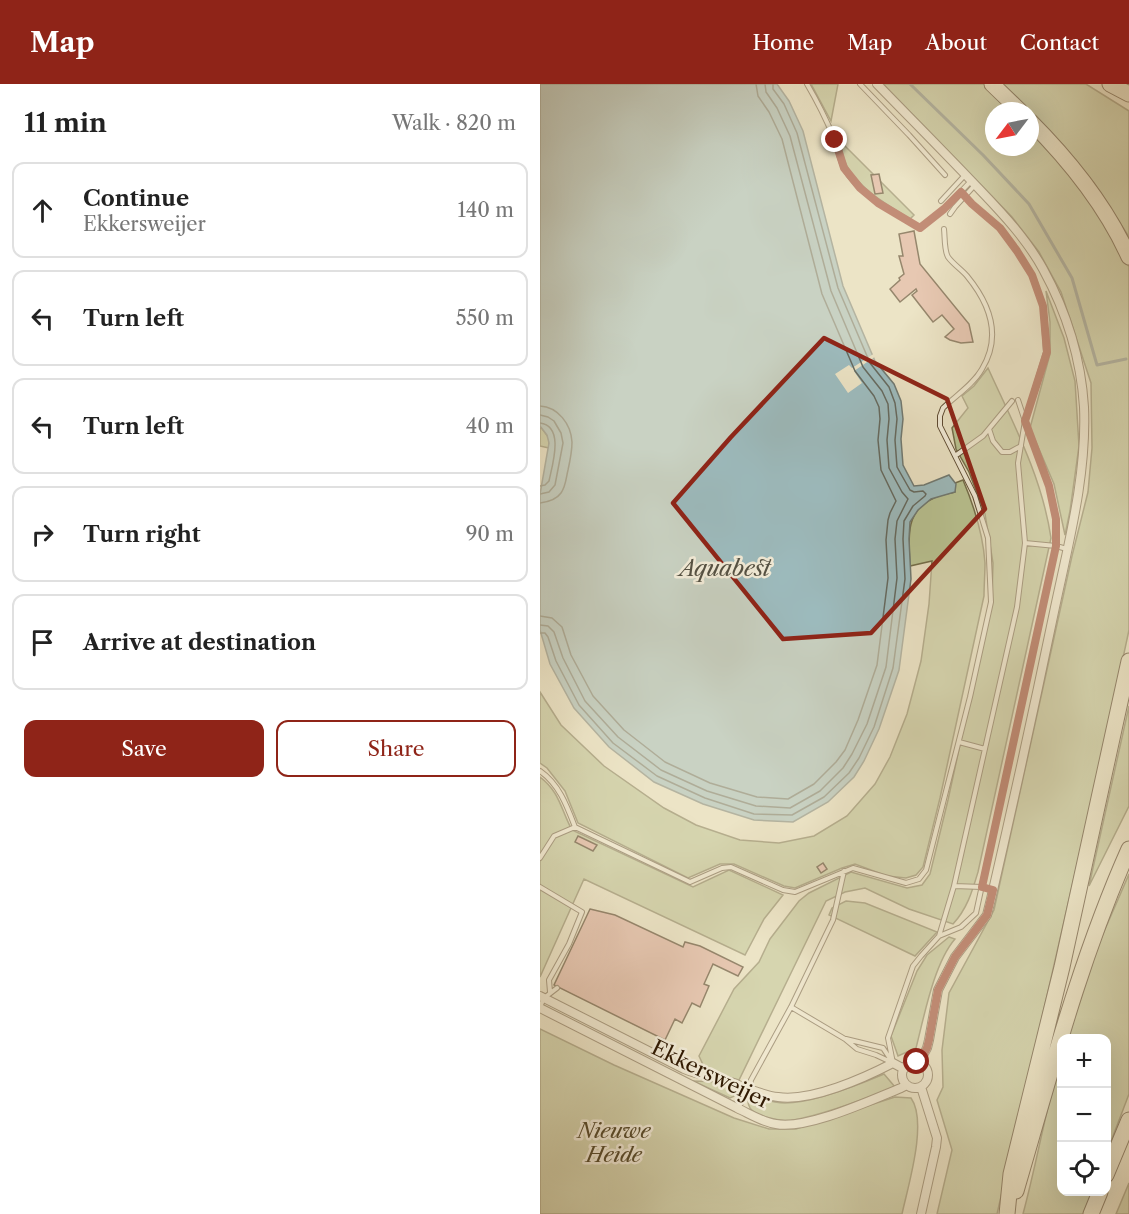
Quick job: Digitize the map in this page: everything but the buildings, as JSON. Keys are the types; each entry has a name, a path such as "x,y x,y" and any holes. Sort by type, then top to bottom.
{"highway":[{"path":"992,84 1011,102"},
{"path":"1110,84 1129,94"},
{"path":"1039,131 1067,161 1093,195 1129,257"},
{"path":"1008,1214 1011,1174 1062,967 1129,661"},
{"path":"1008,1214 1081,971 1110,892 1129,849"},
{"path":"1111,1165 1129,1120"},
{"path":"1091,1214 1098,1196"}],"street":[{"path":"877,84 1020,234 1042,267 1059,303 1073,344 1079,367 1083,407 1083,465 1036,700 987,915 955,957 938,990 927,1048 919,1063"},
{"name":"Ekkersweijer","path":"544,995 695,1074 720,1078 776,1097 803,1097 857,1081 893,1063"},
{"name":"Ekkersweijer","path":"540,1008 737,1108 778,1125 804,1123 828,1116 907,1085"},
{"path":"893,1063 904,1069"},
{"path":"909,1063 919,1063 926,1068 928,1074 926,1082 921,1087 915,1088 907,1085 903,1078 904,1069 909,1063"},
{"path":"921,1087 937,1138 921,1214"}],"lane":[{"path":"807,84 822,110 844,168 860,188 878,203 920,228 944,209 971,180"},
{"path":"860,84 945,175"},
{"path":"950,214 965,196 971,180"},
{"path":"941,201 971,180"},
{"path":"893,1063 888,1038 913,966 939,936 954,886 1017,608 1025,543 1018,463 1025,421 1047,352 1043,306 1032,275 1000,228 961,192"},
{"path":"540,771 546,774 562,795 575,826 690,882 722,868 731,867 783,890 795,892 853,868 906,883 919,879 926,870 992,602 988,538 975,496 940,426 940,416 943,408 981,370 988,356 993,335 984,300 967,276 947,255 944,230"},
{"path":"939,936 961,927 976,913 1056,546 1056,519 1049,486 1018,400"},
{"path":"955,456 983,436 1012,401"},
{"path":"989,429 993,441 1002,452 1010,452 1021,446"},
{"path":"1025,543 1067,549"},
{"path":"958,742 985,749"},
{"path":"540,858 554,837 575,826"},
{"path":"737,1108 750,1088 751,1080 833,920 844,871"},
{"path":"954,886 982,887 993,890"},
{"path":"540,887 582,912 569,944 549,980 540,1008"},
{"path":"544,995 557,988"},
{"path":"790,1007 845,1039 857,1049 893,1063"},
{"path":"845,1039 883,1048 893,1063"}],"highlighted area":[{"path":"824,338 947,399 985,509 871,633 783,639 673,503"}],"green space":[{"path":"811,84 838,84 831,121"},
{"path":"883,84 988,84 1005,102 985,102 985,156 1039,156 1039,137 1065,164 1117,240 1129,267 1129,630 997,1214 937,1214 952,1150 937,1100 943,1087 942,1050 949,993 994,910 1088,492 1092,448 1091,383 1061,292 1039,252 1012,217"},
{"path":"1002,84 1086,84 1129,111 1129,237 1094,183 1062,144 1039,121 1039,102 1020,102"},
{"path":"840,141 914,215 910,219 860,184 845,162"},
{"path":"1046,291 1064,338 1075,381 1079,446 1065,535 1054,484 1030,428 1050,354 1050,322"},
{"path":"988,368 1034,472 1047,515 1051,538 978,872 971,893 953,924 909,909 865,888 845,892 826,901 739,1080 706,1071 699,1056 734,989 759,962 770,939 799,901 809,893 851,872 907,888 922,885 930,874 992,597 993,563 985,514 969,472 956,449 952,428 968,408 962,396 974,386"},
{"path":"540,426 549,438 549,448 540,446"},
{"path":"963,480 982,541 985,563 984,596 940,798 923,867 916,875 906,878 887,876 855,864 795,888 784,886 734,864 720,864 688,878 578,823 565,791 547,768 540,763 540,692 561,725 604,766 664,808 696,825 740,840 779,843 814,836 847,816 875,784 890,757 907,714 921,661 932,561 910,566 909,537 912,519 923,505 932,499 955,492 955,483"},
{"path":"1129,706 1129,806 1089,886"},
{"path":"540,777 556,795 572,830 693,887 729,870 783,895 764,919 745,955 584,879 540,977"},
{"path":"1129,874 1129,1094 1111,1141 1111,1034 1068,1034 1086,973"},
{"path":"846,901 865,903 937,932 915,956 829,915 832,908"},
{"path":"949,937 955,939 941,962 926,1006 916,1048 898,1056 891,1036 917,971 927,955"},
{"name":"Nieuwe Heide","path":"540,1029 614,1065 734,1118 769,1129 796,1129 895,1097 911,1098 918,1122 917,1138 902,1214 540,1214"},
{"path":"1057,1072 1057,1196 1091,1196 1084,1214 1023,1214"},
{"path":"884,1074 895,1087 805,1118 778,1120 766,1117 753,1111 748,1103 748,1094 780,1103 809,1100"},
{"path":"693,1081 718,1082 740,1091 730,1098"},
{"path":"1129,1183 1129,1214 1116,1214"}],"water":[{"name":"Aquabest","path":"540,84 777,84 789,101 803,131 843,286 875,361 894,384 901,401 903,465 914,486 924,485 949,475 956,484 955,492 931,499 918,510 910,522 911,579 899,670 879,729 864,761 854,777 828,802 793,822 754,820 703,804 654,782 609,747 574,708 550,664 540,630 540,494 549,443 547,435 540,426"}],"pier":[{"path":"875,353 876,356 854,371 862,383 848,393 835,374 849,365 852,368"}],"waterway":[{"path":"910,84 983,155 1029,204 1072,278 1097,365 1126,359"}],"route":[{"path":"835,140 844,168 860,188 878,203 920,228 961,192 1000,228 1017,251 1032,275 1043,306 1047,352 1025,421 1049,486 1056,519 1056,546 982,887 993,890 987,915 955,957 938,990 927,1048 919,1063 917,1062"}]}
